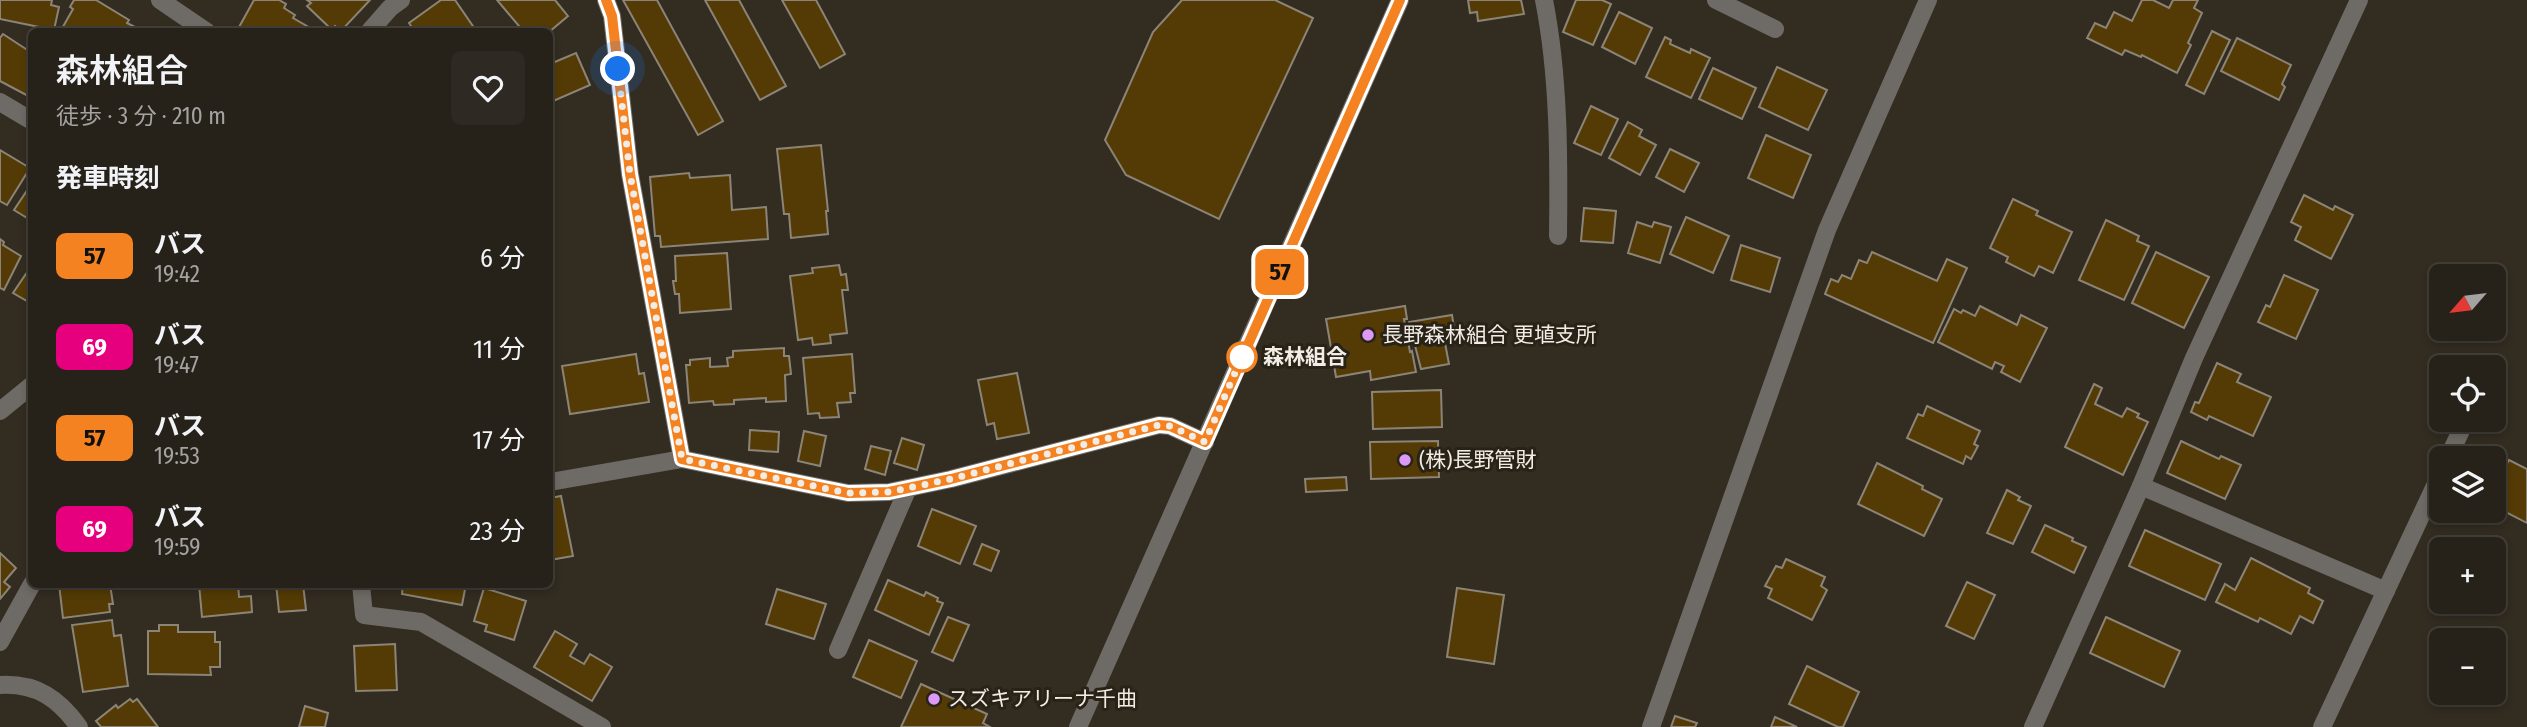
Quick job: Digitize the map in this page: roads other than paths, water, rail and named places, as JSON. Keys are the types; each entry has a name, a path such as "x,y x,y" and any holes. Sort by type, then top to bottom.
{"street":[{"path":"160,0 201,28"},
{"path":"372,28 401,0"},
{"path":"606,0 612,16 630,174 682,459"},
{"path":"1078,727 1400,0"},
{"path":"1544,0 1550,32 1557,142 1558,236"},
{"path":"1716,0 1775,29"},
{"path":"1651,727 1827,230 1928,0"},
{"path":"2033,727 2141,486 2194,358 2359,0"},
{"path":"0,102 28,119"},
{"path":"0,411 28,388"},
{"path":"553,481 682,459 848,493 889,492 1159,425 1170,426 1205,442"},
{"path":"2141,486 2386,591"},
{"path":"838,650 908,488"},
{"path":"2322,727 2429,499"},
{"path":"0,642 30,588"},
{"path":"361,588 364,615 421,622 602,727"},
{"path":"0,685 42,691 65,706 79,727"}],"place":[{"name":"長野森林組合 更埴支所","path":"1368,335"},
{"name":"森林組合","path":"1242,357"},
{"name":"(株)長野管財","path":"1405,460"},
{"name":"スズキアリーナ千曲","path":"934,699"}]}
